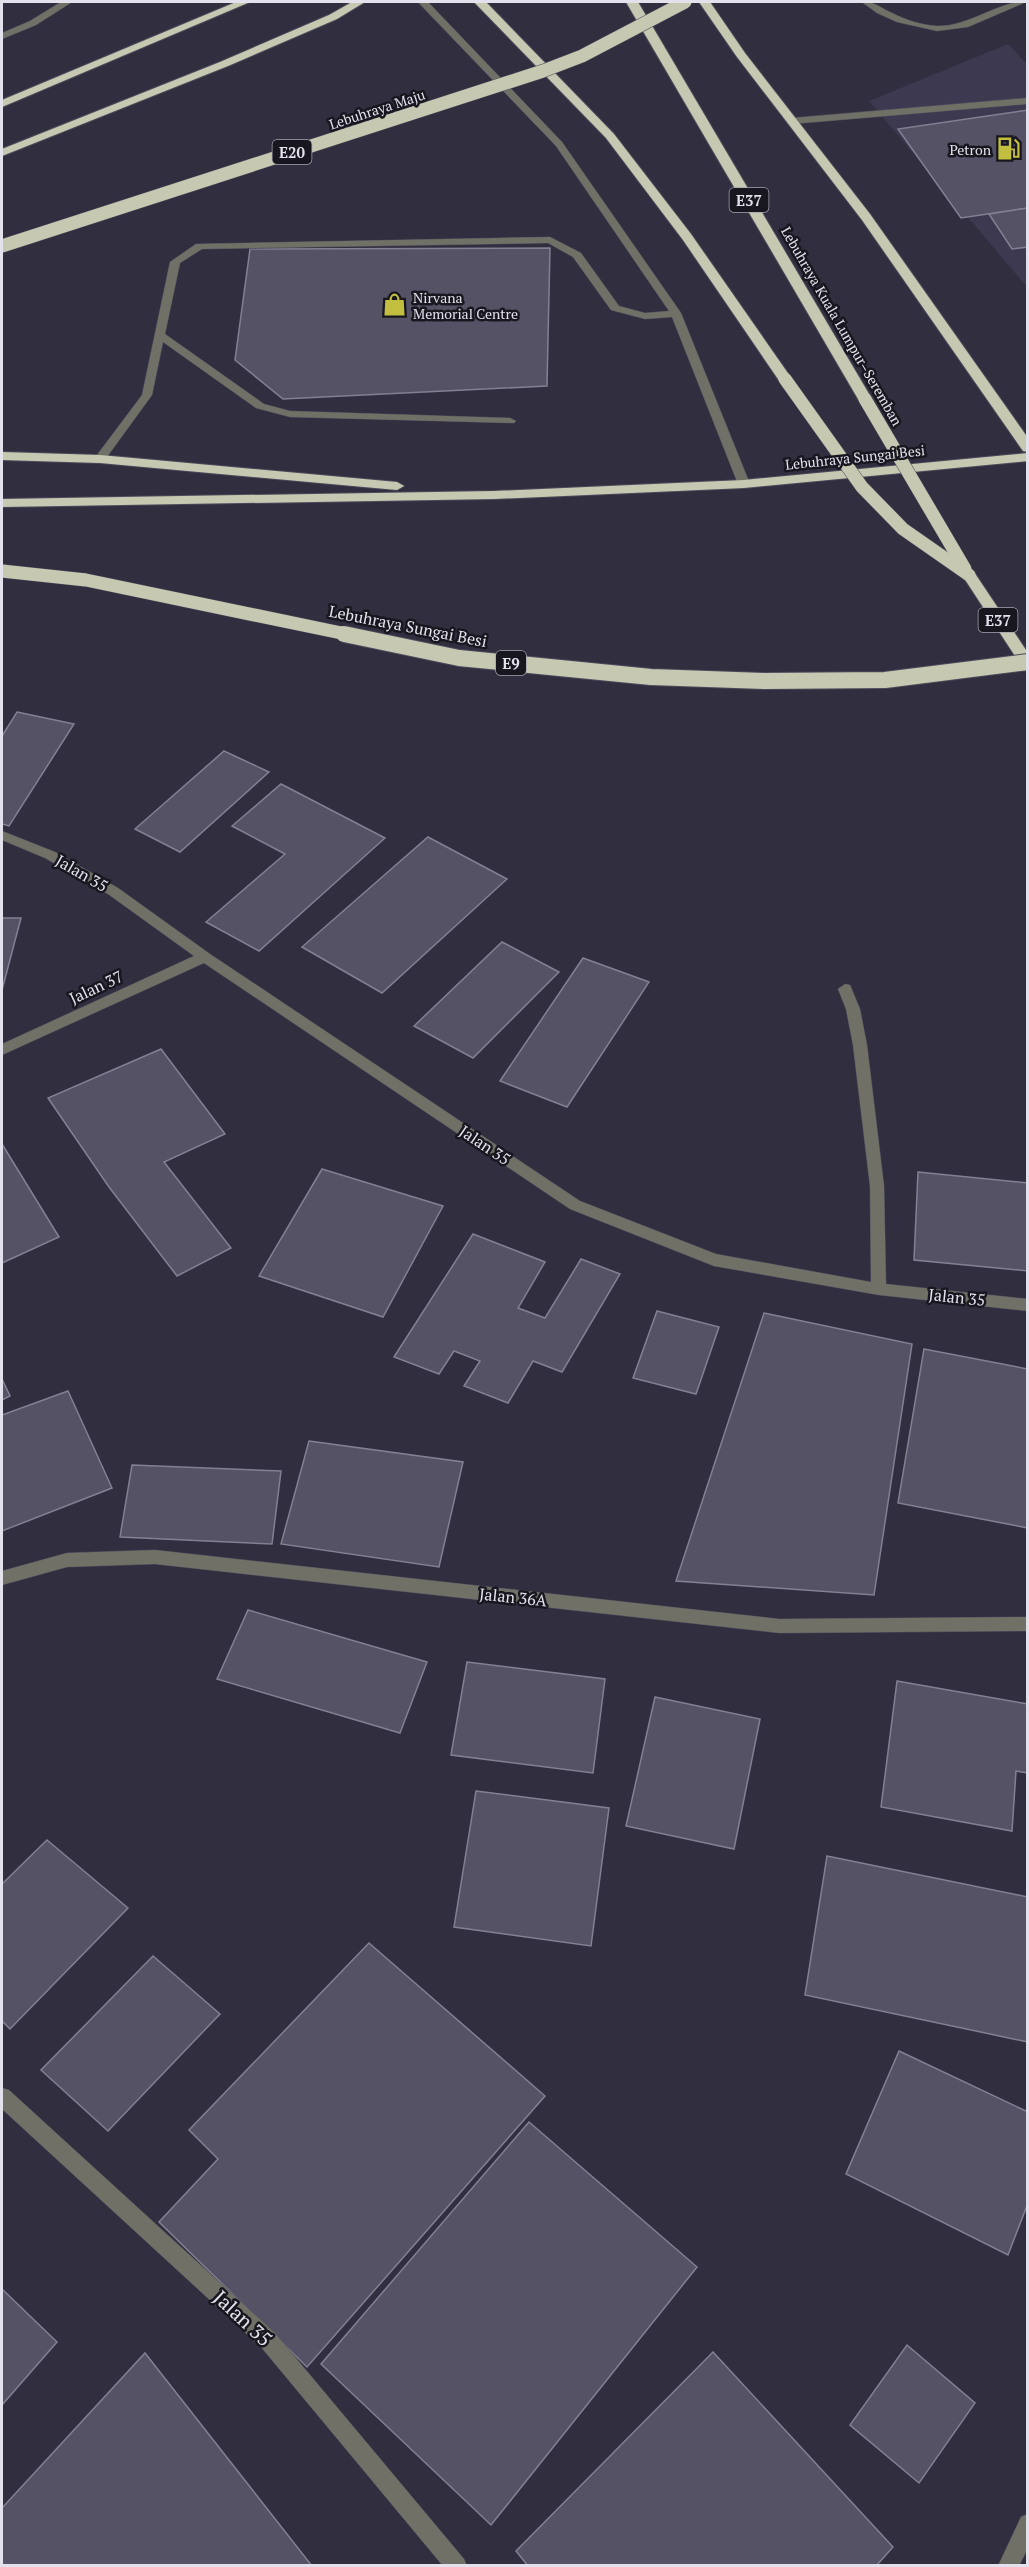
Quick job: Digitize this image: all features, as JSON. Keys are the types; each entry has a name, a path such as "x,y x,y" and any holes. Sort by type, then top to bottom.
{"highway":[{"path":"2,104 244,2"},
{"path":"2,153 224,64 333,17 359,2"},
{"path":"480,2 610,136 687,237 862,487 903,529 969,575"},
{"name":"Lebuhraya Kuala Lumpur–Seremban","path":"632,2 969,575 1028,664"},
{"name":"Lebuhraya Maju","path":"2,246 543,71 582,56 685,2"},
{"path":"705,2 741,55 866,217 1028,448"},
{"path":"2,456 100,459 494,495"},
{"name":"Lebuhraya Sungai Besi","path":"2,503 494,495 744,484 1028,457"},
{"name":"Lebuhraya Sungai Besi","path":"2,572 86,580 459,658 651,676 765,681 885,680 1028,664"}],"street":[{"path":"2,36 33,24 67,2"},
{"path":"423,2 559,144 676,313 744,484"},
{"path":"867,2 887,15 921,28 940,30 964,26 1021,2"},
{"path":"792,121 1028,101"},
{"path":"100,459 147,395 175,262 200,246 550,240 577,255 615,308 645,316 676,313"},
{"path":"160,335 260,406 290,414 510,421"},
{"name":"Jalan 35","path":"2,835 50,855 113,891 205,957 575,1205 714,1260 879,1289 1028,1305"},
{"name":"Jalan 37","path":"2,1050 205,957"},
{"path":"845,989 853,1009 860,1044 877,1186 879,1289"},
{"name":"Jalan 36A","path":"2,1578 67,1560 155,1557 779,1626 1028,1624"},
{"name":"Jalan 35","path":"2,2097 268,2340 457,2565"},
{"path":"1008,2565 1028,2524"}],"shaded area":[{"path":"1008,44 1027,64 1027,287 869,101"}],"building":[{"path":"1028,110 1028,208 961,218 898,129"},
{"path":"1028,208 1028,247 1012,249 989,214"},
{"name":"Nirvana Memorial Centre","path":"550,248 547,386 283,399 235,360 250,249"},
{"path":"17,712 74,724 9,826 2,824 2,736"},
{"path":"224,751 269,772 180,852 135,829"},
{"path":"281,784 385,838 259,951 206,922 285,854 232,826"},
{"path":"428,837 507,879 382,993 302,947"},
{"path":"2,918 21,918 2,990"},
{"path":"502,942 559,972 473,1058 414,1026"},
{"path":"583,958 649,982 567,1107 500,1081"},
{"path":"161,1049 225,1134 164,1162 231,1248 177,1276 109,1187 48,1098"},
{"path":"2,1144 59,1237 2,1263"},
{"path":"322,1169 443,1206 383,1317 259,1276"},
{"path":"918,1172 1028,1183 1028,1271 914,1260"},
{"path":"473,1234 545,1262 518,1308 545,1318 581,1259 620,1274 562,1372 533,1361 508,1403 464,1386 480,1361 454,1351 439,1374 394,1357"},
{"path":"657,1311 719,1327 696,1394 633,1378"},
{"path":"764,1313 912,1344 874,1595 676,1581"},
{"path":"924,1349 1028,1369 1028,1528 898,1503"},
{"path":"2,1379 10,1396 2,1400"},
{"path":"68,1391 112,1488 2,1531 2,1415"},
{"path":"309,1441 463,1462 439,1567 281,1544"},
{"path":"132,1465 281,1471 272,1544 120,1537"},
{"path":"248,1610 427,1662 400,1733 217,1679"},
{"path":"467,1662 605,1679 593,1773 451,1755"},
{"path":"897,1681 1028,1704 1028,1773 1016,1771 1012,1831 881,1807"},
{"path":"655,1697 760,1719 734,1849 626,1826"},
{"path":"476,1791 609,1808 591,1946 454,1927"},
{"path":"47,1840 128,1908 10,2029 2,2021 2,1884"},
{"path":"827,1856 1028,1897 1028,2042 805,1995"},
{"path":"369,1943 545,2096 307,2367 159,2222 218,2159 189,2130"},
{"path":"153,1956 220,2014 108,2131 41,2070"},
{"path":"899,2051 1028,2112 1028,2203 1008,2255 846,2174"},
{"path":"529,2122 697,2267 491,2525 321,2364"},
{"path":"2,2289 57,2342 2,2405"},
{"path":"907,2345 975,2403 919,2483 850,2425"},
{"path":"713,2352 893,2547 876,2566 528,2566 516,2551"},
{"path":"145,2353 312,2566 2,2566 2,2508"}],"place":[{"name":"Petron","path":"1009,149"},
{"name":"Nirvana Memorial Centre","path":"395,305"}]}
